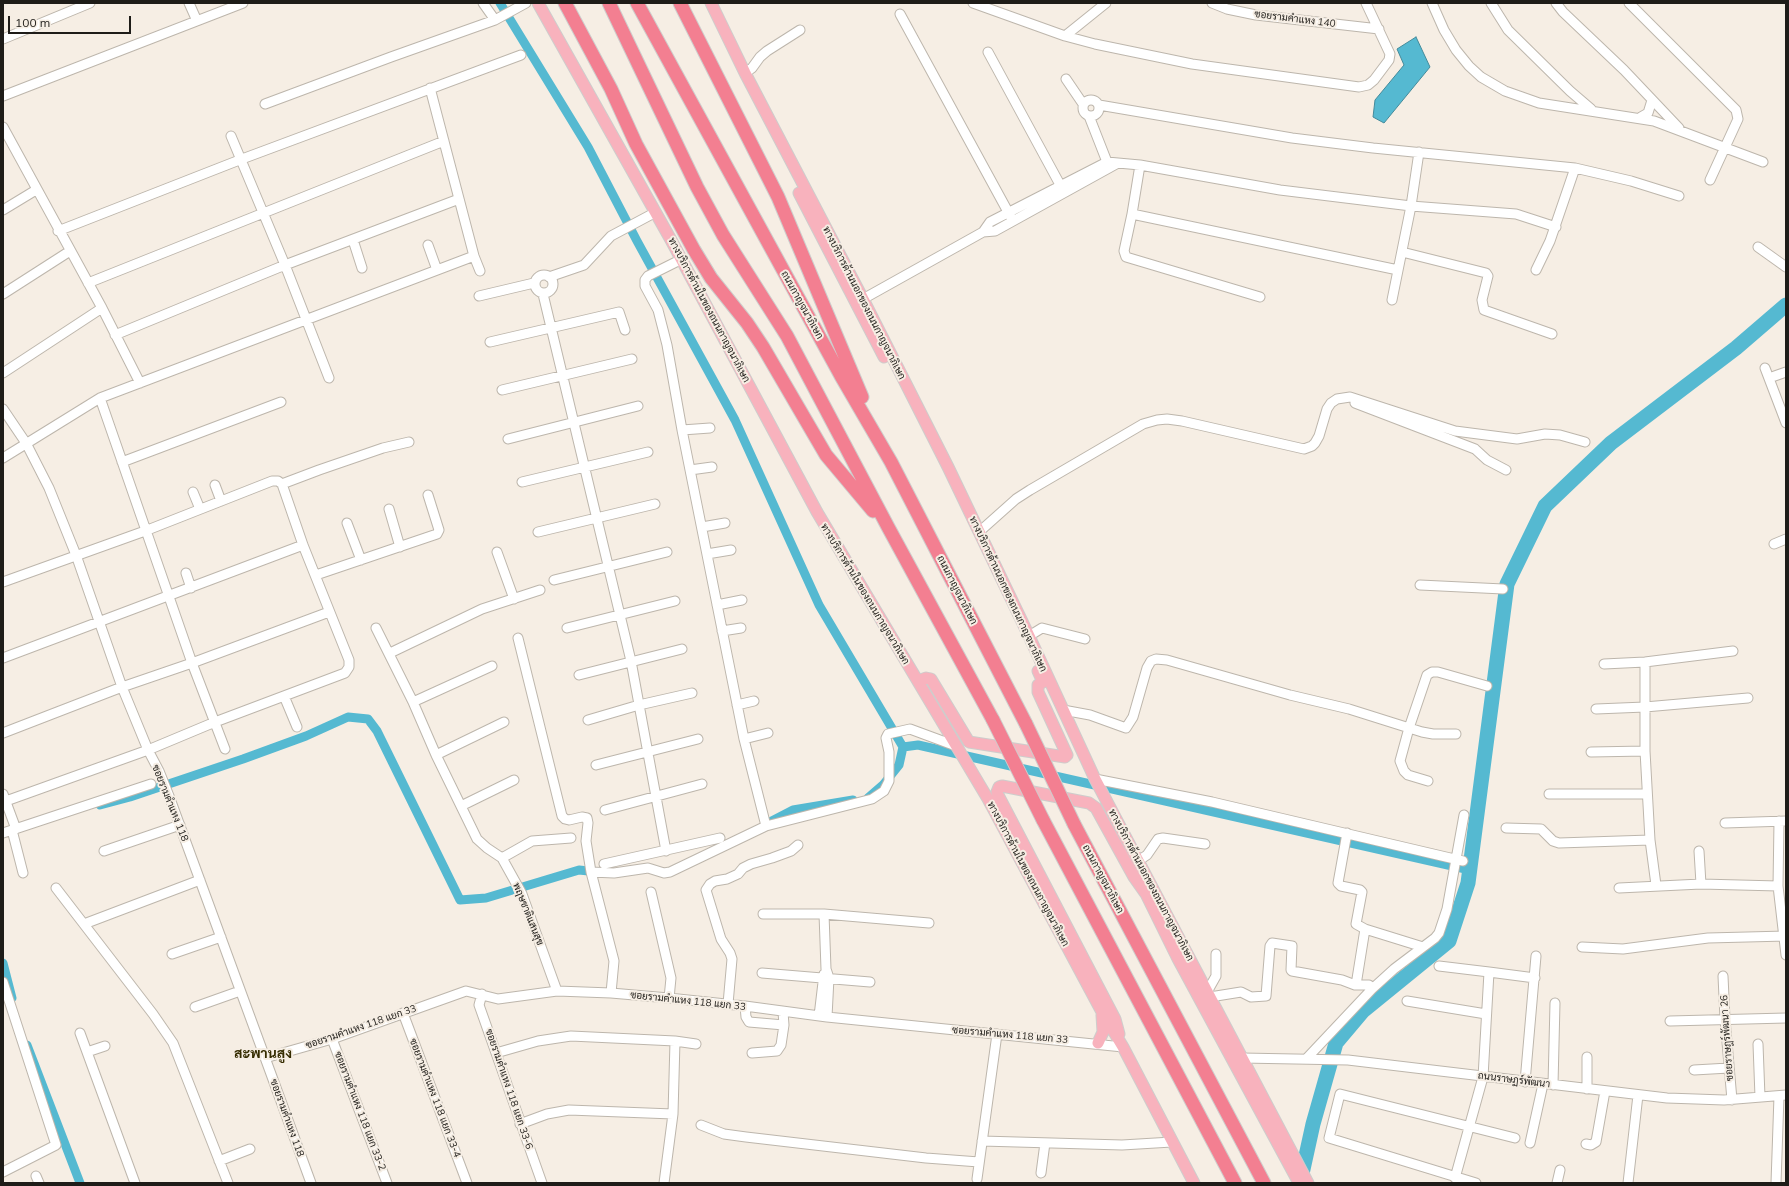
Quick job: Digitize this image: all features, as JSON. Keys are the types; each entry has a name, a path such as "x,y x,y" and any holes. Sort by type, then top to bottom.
{"highway":[{"path":"565,3 610,89 636,144 711,278 747,323 763,347 826,455 888,527"},
{"path":"609,3 697,187 723,235 787,336 888,527 993,720 1043,820 1235,1183"},
{"name":"ถนนกาญจนาภิเษก","path":"637,3 841,376 891,462 1026,724 1074,824 1262,1179"},
{"path":"680,3 778,197 851,372 891,462"}],"main road":[{"name":"ทางบริการด้านในของถนนกาญจนาภิเษก","path":"538,3 682,259 817,512 988,799 1102,1012 1123,1047 1194,1183"},
{"path":"703,3 740,79 922,431 1043,682 1092,778"},
{"name":"ทางบริการด้านนอกของถนนกาญจนาภิเษก","path":"710,3 863,299 980,532 1063,710 1092,778 1138,861 1242,1058 1299,1183"},
{"path":"918,681 926,678 931,679 969,742 1065,757 1067,755 1038,692 1038,685 1043,682"},
{"path":"1123,1047 1115,1019 998,795 997,792 999,787 1002,786 1093,805 1146,894"},
{"path":"1106,804 1132,864 1178,959 1278,1136"},
{"path":"1098,1043 1103,1032 1102,1012"},
{"name":"ทางบริการด้านนอกของถนนกาญจนาภิเษก","path":"1278,1136 1308,1183"}],"street":[{"path":"3,38 90,3"},
{"path":"189,3 196,21"},
{"path":"3,96 243,3"},
{"path":"484,3 495,20"},
{"path":"265,104 495,20 526,3"},
{"path":"973,3 996,7 1065,36 1095,44 1192,64 1359,87 1368,85 1374,80 1389,60 1389,51 1366,3"},
{"path":"1065,36 1106,3"},
{"name":"ซอยรามคำแหง 140","path":"1212,3 1239,7 1256,15 1379,29"},
{"path":"1432,3 1444,30 1456,50 1469,66 1481,77 1505,90 1540,102 1641,117 1682,130 1763,162"},
{"path":"1491,3 1508,30 1591,110"},
{"path":"1556,3 1563,12 1624,70 1682,130"},
{"path":"1629,3 1736,110 1738,119 1724,146 1710,180"},
{"path":"900,14 1013,221"},
{"path":"745,73 752,68 760,57 767,51 800,30"},
{"path":"988,52 1062,189"},
{"path":"58,230 242,159 521,55"},
{"path":"1066,79 1083,104 1084,113 1089,116 1108,165"},
{"path":"430,88 474,256 480,271"},
{"path":"1083,104 1090,99 1096,100 1099,105 1097,113 1089,116"},
{"path":"1641,117 1648,113 1652,100"},
{"path":"1099,105 1292,138 1575,168 1631,180 1679,196"},
{"path":"3,127 36,190 102,308 140,383"},
{"path":"231,136 242,159 262,213 285,265 329,378"},
{"path":"88,283 444,141"},
{"path":"1392,300 1411,206 1419,152"},
{"path":"983,232 990,222 1062,189 1108,165 1118,163 1140,165 1280,190 1411,206 1516,214 1556,227"},
{"path":"1140,165 1124,251 1126,257 1260,297"},
{"path":"1536,270 1556,227 1575,168"},
{"path":"863,299 983,232 995,231 1062,189"},
{"path":"3,210 36,190"},
{"path":"115,335 285,265 459,199"},
{"path":"479,296 534,283 540,276 549,277 584,265 591,259 601,245 613,234 656,212"},
{"path":"1132,214 1398,270"},
{"path":"353,240 362,268"},
{"path":"428,245 437,270"},
{"path":"1758,247 1786,267"},
{"path":"3,294 70,251"},
{"path":"1402,252 1486,273 1488,276 1482,300 1484,310 1552,334"},
{"path":"3,458 100,398 474,256"},
{"path":"682,259 648,276 645,280 645,286 658,310 667,345 682,430 737,705 766,826"},
{"path":"534,283 537,291 543,294 549,292 552,288 553,282 549,277"},
{"path":"543,294 630,661 666,851"},
{"path":"3,373 102,308"},
{"path":"490,342 619,312 624,330"},
{"path":"502,390 563,374 632,359"},
{"path":"1765,368 1786,422"},
{"path":"1769,378 1786,372"},
{"path":"100,398 192,663 225,749"},
{"path":"980,532 1016,499 1143,424 1167,419 1182,421 1304,449 1315,443 1319,436 1328,409 1332,403 1337,399 1343,398 1355,398 1475,449 1487,460 1506,470"},
{"path":"122,462 281,402"},
{"path":"508,439 638,406"},
{"name":"ซอยรามคำแหง 118","path":"3,409 26,443 49,488 76,555 122,687 148,750 164,782 311,1183"},
{"path":"1402,417 1472,434 1517,439 1545,434 1560,435 1585,442"},
{"path":"682,430 710,428"},
{"path":"3,582 145,531 272,481 282,484 369,453 409,442"},
{"path":"522,482 648,452"},
{"path":"690,470 712,466"},
{"path":"23,873 10,831 12,817 4,797 148,750 215,722 345,673 349,667 349,660 303,545 282,484"},
{"path":"214,485 221,501"},
{"path":"194,492 200,509"},
{"path":"316,575 437,534 439,532 428,495"},
{"path":"538,532 655,504"},
{"path":"389,509 400,547"},
{"path":"702,527 725,523"},
{"path":"347,524 361,560"},
{"path":"1774,544 1786,539"},
{"path":"3,658 303,545"},
{"path":"707,554 731,550"},
{"path":"497,552 514,599"},
{"path":"554,580 667,552"},
{"path":"186,573 191,588"},
{"path":"1420,585 1503,589"},
{"path":"390,653 482,609 540,590"},
{"path":"717,605 742,600"},
{"path":"567,628 675,601"},
{"path":"3,733 122,687 192,663 329,612"},
{"name":"พฤษชาติแสนสุข","path":"376,628 414,702 436,755 477,839 502,858 522,894 557,991"},
{"path":"722,631 741,628"},
{"path":"1029,636 1042,628 1085,639"},
{"path":"518,638 562,816 569,820 582,817 587,818 588,852 591,872 614,961 611,993"},
{"path":"579,675 682,649"},
{"path":"1604,664 1645,662 1733,651"},
{"path":"1063,710 1090,715 1126,728 1134,717 1147,668 1152,661 1156,659 1166,660 1290,695 1349,709 1409,728 1433,734 1456,734"},
{"path":"1645,662 1645,751 1647,794 1650,840 1656,885"},
{"path":"414,702 492,666"},
{"path":"1428,781 1408,775 1400,765 1400,755 1423,685 1430,673 1438,672 1487,686"},
{"path":"588,720 639,705 692,693"},
{"path":"284,696 297,727"},
{"path":"1596,709 1645,707 1748,698"},
{"path":"737,705 754,701"},
{"path":"436,755 504,722"},
{"path":"591,872 614,873 648,868 664,873 670,872 766,826 872,799 884,791 889,781 889,752 886,738 887,735 892,733 910,729 956,747"},
{"path":"744,739 768,733"},
{"path":"596,765 698,739"},
{"path":"1591,752 1645,751"},
{"path":"1092,778 1212,802 1347,835 1459,860"},
{"path":"461,806 514,780"},
{"path":"10,831 151,784"},
{"path":"605,810 702,784"},
{"path":"1549,794 1647,794"},
{"path":"1307,1058 1373,988 1394,969 1435,938 1439,933 1447,909 1455,871 1459,860 1464,815"},
{"path":"1725,823 1782,821 1782,866 1778,886 1786,955"},
{"path":"104,851 180,825"},
{"path":"1506,828 1540,829 1553,841 1558,843 1650,840"},
{"path":"1347,835 1338,883 1341,886 1360,890 1362,892 1356,924 1365,929 1423,947"},
{"path":"502,858 532,841 571,838"},
{"path":"604,864 720,838"},
{"path":"1138,861 1147,855 1158,839 1164,838 1205,844"},
{"path":"728,1004 732,959 721,939 707,895 707,887 715,881 727,879 738,874 751,864 790,851 798,845"},
{"path":"1699,851 1701,884"},
{"path":"84,924 200,880"},
{"path":"1619,888 1701,884 1778,886"},
{"path":"56,888 153,1014 173,1043 219,1161 224,1182"},
{"path":"651,892 671,978 669,998"},
{"path":"763,914 824,914 929,923"},
{"path":"823,1017 826,978 824,914"},
{"path":"1356,985 1365,929"},
{"path":"1582,947 1623,948 1708,938 1785,936"},
{"path":"172,954 220,937"},
{"path":"1216,954 1216,976 1208,994 1241,992 1251,997 1266,996 1270,946 1272,943 1292,946 1292,971 1342,980 1356,985 1369,985 1373,988"},
{"path":"1525,1082 1536,956"},
{"path":"1439,966 1535,978"},
{"path":"1455,1178 1483,1077 1489,972"},
{"path":"762,973 870,982"},
{"name":"ซอยราษฎร์พัฒนา 26","path":"1723,976 1732,1100"},
{"path":"3,982 56,1145 3,1172"},
{"path":"195,1007 240,990"},
{"name":"ซอยรามคำแหง 118 แยก 33","path":"265,1058 332,1039 466,991 498,999 557,991 611,993 728,1004 823,1017 1098,1043 1123,1047"},
{"name":"ซอยรามคำแหง 118 แยก 33-6","path":"482,994 479,1005 542,1183"},
{"path":"1407,1001 1486,1014"},
{"path":"1553,1085 1555,1004"},
{"path":"745,1006 746,1017 749,1022 784,1025"},
{"path":"752,1053 778,1051 784,1025 783,1012"},
{"name":"ซอยรามคำแหง 118 แยก 33-4","path":"403,1013 467,1183"},
{"path":"1670,1021 1786,1018"},
{"path":"80,1033 135,1183"},
{"path":"978,1179 997,1034"},
{"path":"496,1052 538,1041 571,1036 675,1041 696,1044"},
{"name":"ซอยรามคำแหง 118 แยก 33-2","path":"332,1039 387,1183"},
{"path":"664,1183 673,1114 675,1041"},
{"path":"1758,1044 1760,1097"},
{"path":"87,1052 105,1046"},
{"path":"1587,1057 1587,1089"},
{"name":"ถนนราษฏร์พัฒนา","path":"1242,1058 1318,1058 1348,1060 1667,1098 1732,1100 1782,1096"},
{"path":"1694,1070 1729,1068"},
{"path":"1530,1143 1542,1084"},
{"path":"1586,1144 1594,1145 1596,1142 1605,1091"},
{"path":"1476,1183 1455,1178 1329,1138 1340,1094 1515,1138"},
{"path":"1628,1183 1638,1095"},
{"path":"1776,1183 1782,1096"},
{"path":"520,1124 547,1114 570,1110 673,1114"},
{"path":"701,1125 724,1134 746,1137 926,1158 980,1162"},
{"path":"982,1141 1122,1145 1172,1142"},
{"path":"1041,1172 1045,1143"},
{"path":"219,1161 250,1149"},
{"path":"1557,1183 1560,1170"}],"water":[{"path":"1416,37 1430,67 1384,123 1373,117 1375,100 1404,65 1397,49"}],"waterway":[{"path":"500,3 588,147 637,241 735,420 819,605 903,747"},
{"path":"1300,1183 1313,1124 1336,1043 1363,1011 1449,941 1468,883 1507,584 1545,506 1611,443 1736,348 1786,305"},
{"path":"100,805 130,797 243,759 306,736 348,717 368,719 377,731 460,900 486,898 579,870 598,872"},
{"path":"868,798 883,785 899,765 903,747 918,745 1470,870"},
{"path":"766,824 793,810 853,800"},
{"path":"3,963 12,998"},
{"path":"27,1045 80,1183"}],"district":[{"name":"สะพานสูง","path":"263,1054"}]}
